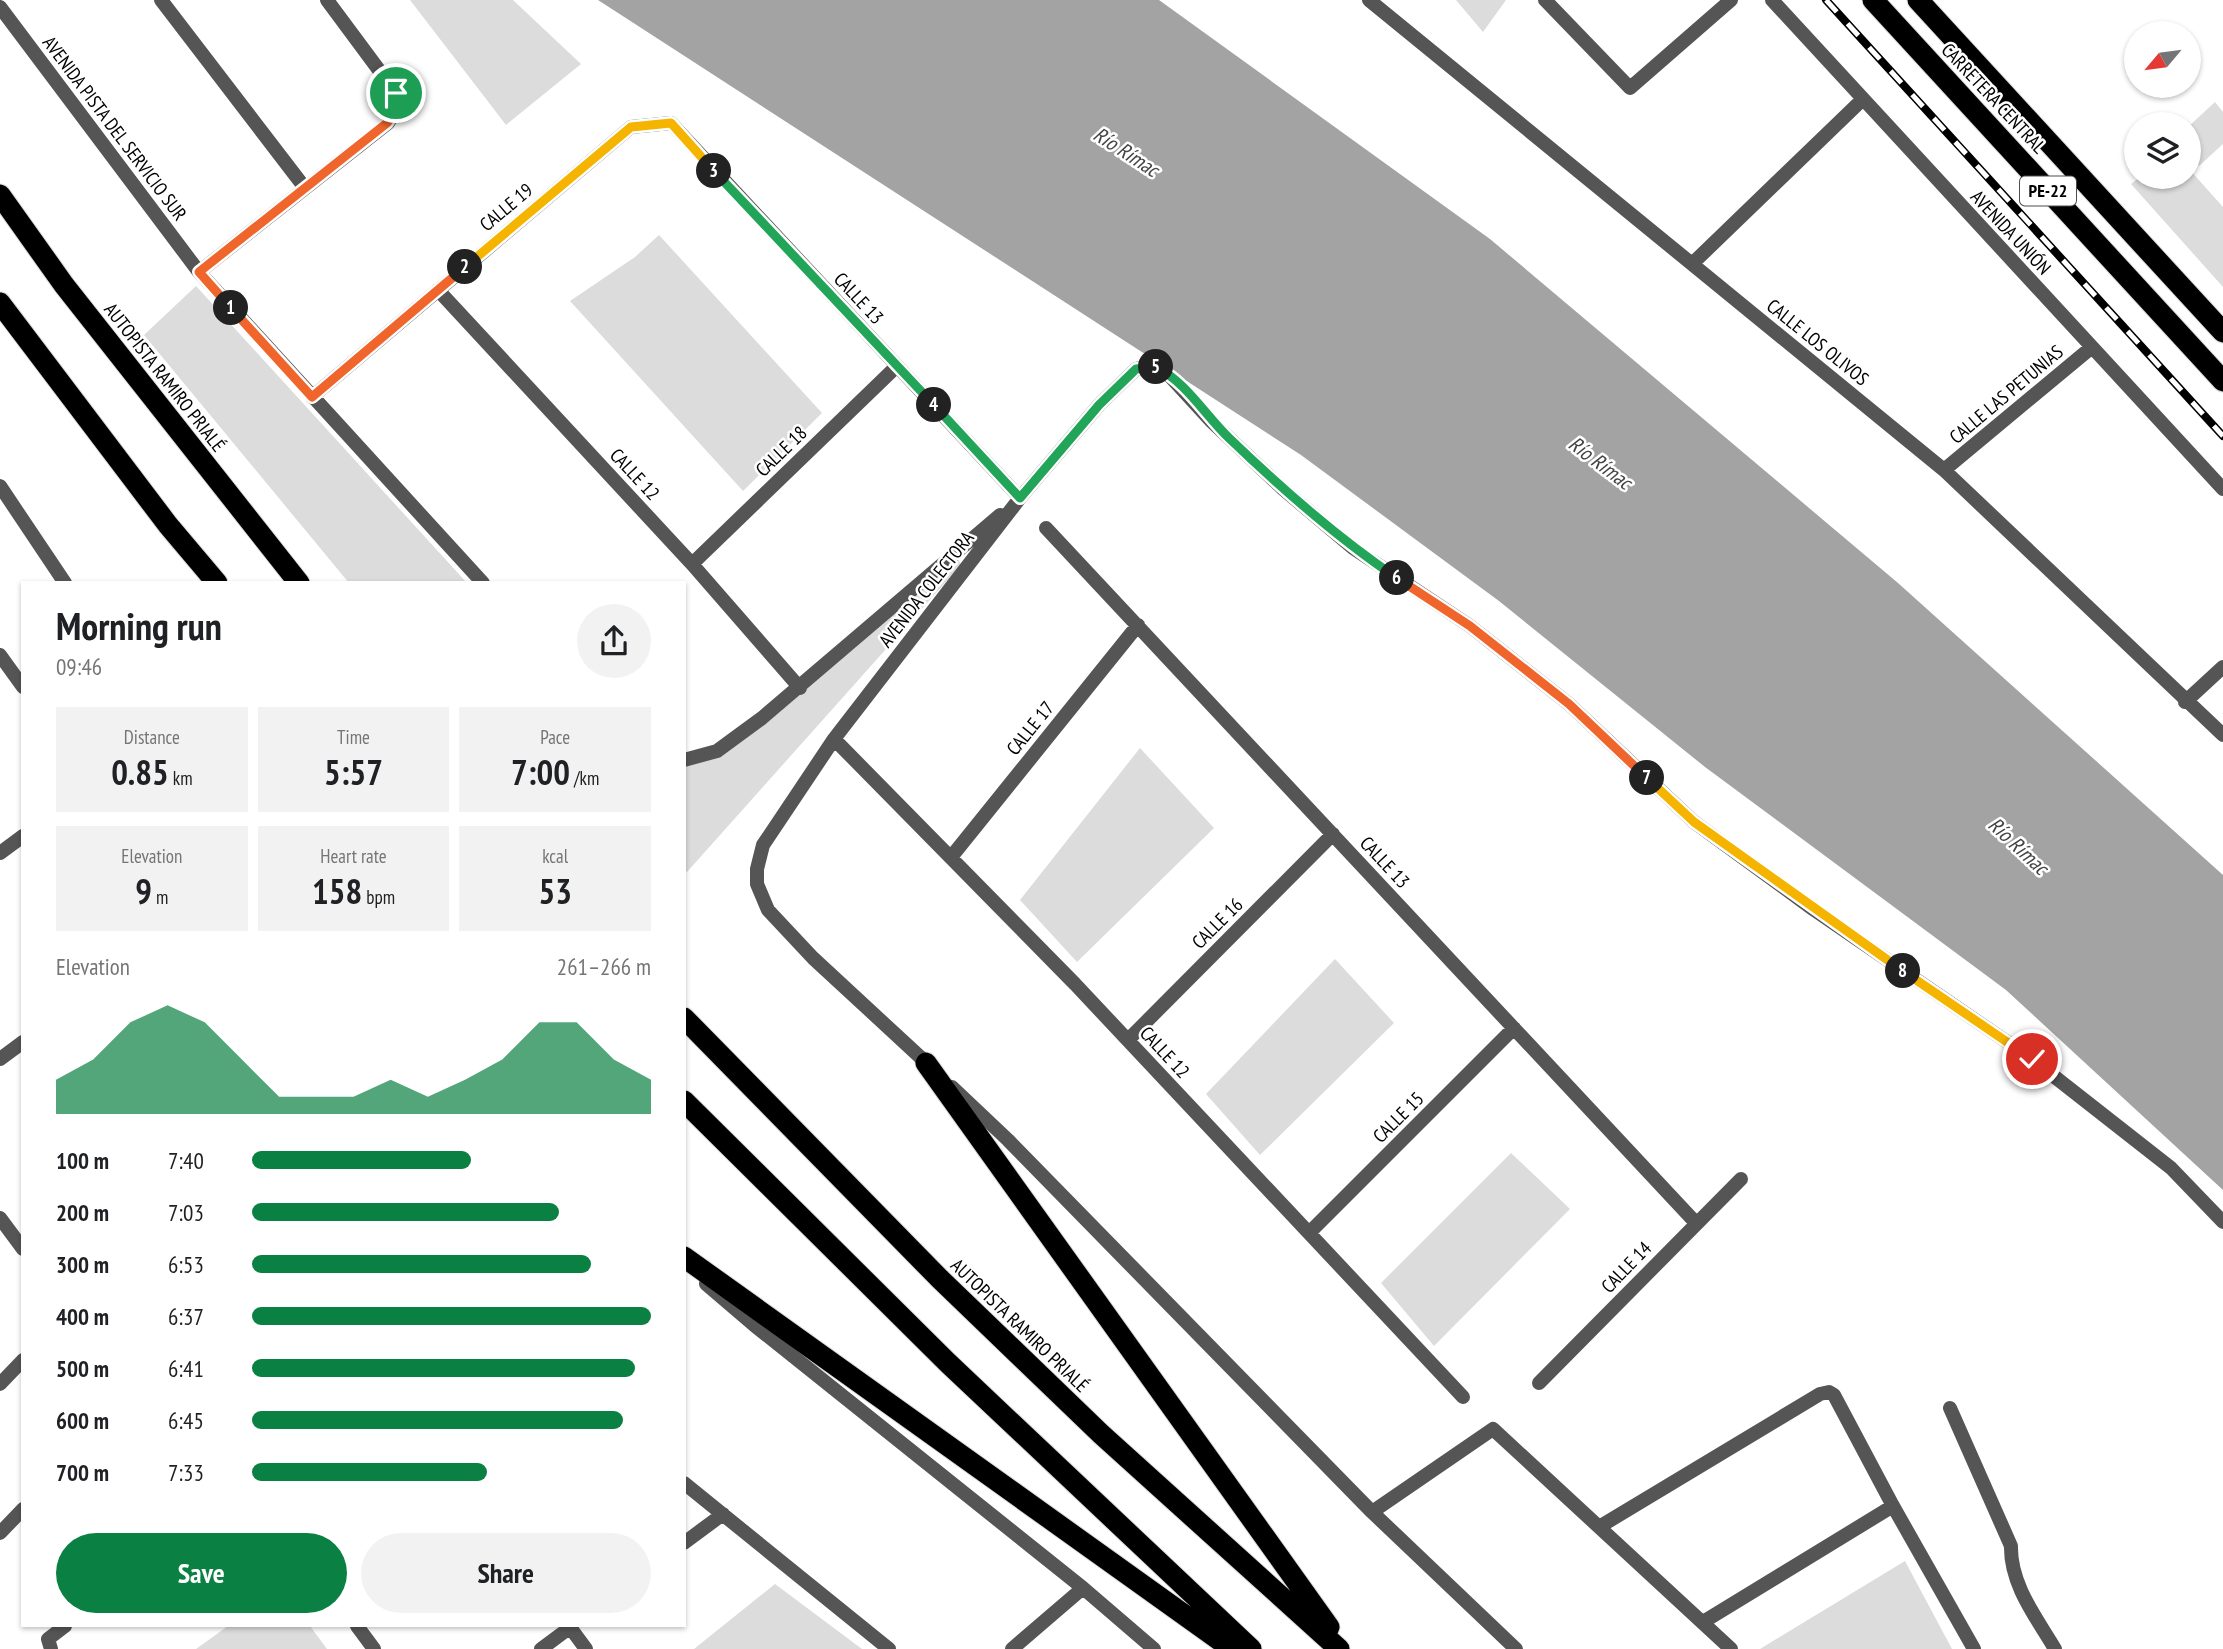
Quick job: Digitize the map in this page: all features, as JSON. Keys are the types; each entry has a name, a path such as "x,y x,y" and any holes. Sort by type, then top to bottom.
{"highway":[{"name":"CARRETERA CENTRAL","path":"1873,0 2223,381"},
{"name":"CARRETERA CENTRAL","path":"1918,0 2223,331"},
{"name":"AUTOPISTA RAMIRO PRIALÉ","path":"0,195 73,296 297,581"},
{"path":"0,303 168,525 215,581"},
{"name":"AUTOPISTA RAMIRO PRIALÉ","path":"686,1020 987,1325 1101,1434 1339,1649"},
{"path":"926,1063 1344,1649"},
{"path":"686,1103 948,1363 1251,1649"},
{"path":"686,1258 1232,1649"}],"street":[{"path":"161,0 305,188"},
{"path":"199,272 387,123 397,107 396,93 327,0"},
{"name":"CALLE LOS OLIVOS","path":"1369,0 1944,471 2185,702 2223,735"},
{"path":"1545,0 1630,88 1731,0"},
{"name":"AVENIDA UNIÓN","path":"1772,0 2223,489"},
{"name":"AVENIDA PISTA DEL SERVICIO SUR","path":"0,7 199,272 481,581"},
{"path":"1692,264 1863,99"},
{"name":"CALLE 19","path":"312,397 631,127 671,123"},
{"name":"CALLE 13","path":"671,123 1020,498"},
{"name":"CALLE 12","path":"438,290 692,564 800,688"},
{"name":"CALLE LAS PETUNIAS","path":"1944,471 2092,347"},
{"name":"CALLE 18","path":"692,564 897,366"},
{"name":"AVENIDA COLECTORA","path":"926,1063 813,958 768,910 757,884 757,869 763,845 834,739 1020,498 1099,405 1136,369 1154,366 1167,373 1212,422 1283,489 1353,548 1470,626 1569,704 1694,822 1813,909 2032,1059 2171,1168 2223,1222"},
{"path":"0,486 64,581"},
{"path":"686,759 717,751 800,688 1020,498"},
{"name":"CALLE 13","path":"1046,528 1696,1223"},
{"name":"CALLE 17","path":"952,856 1138,625"},
{"path":"0,654 21,684"},
{"path":"2185,702 2223,667"},
{"name":"CALLE 12","path":"834,739 952,856 1128,1040 1463,1397"},
{"name":"CALLE 16","path":"1128,1040 1333,834"},
{"path":"0,853 21,837"},
{"name":"CALLE 15","path":"1309,1233 1514,1028"},
{"path":"0,1059 21,1043"},
{"path":"926,1063 1008,1140 1372,1512 1516,1649"},
{"name":"CALLE 14","path":"1539,1383 1741,1180"},
{"path":"0,1218 21,1246"},
{"path":"686,1266 754,1325 1083,1588 1154,1649"},
{"path":"0,1384 21,1362"},
{"path":"1599,1527 1808,1401 1829,1392 1834,1395 1974,1649"},
{"path":"1950,1408 2011,1546 2010,1566 2025,1600 2055,1649"},
{"path":"1372,1512 1493,1429 1731,1649"},
{"path":"686,1485 889,1649"},
{"path":"1703,1622 1893,1506"},
{"path":"0,1533 21,1511"},
{"path":"686,1542 723,1514"},
{"path":"1012,1649 1083,1588"},
{"path":"51,1649 48,1639 64,1627"},
{"path":"358,1627 374,1649"},
{"path":"541,1649 569,1627"},
{"path":"571,1627 586,1649"}],"shaded area":[{"path":"410,0 513,0 581,64 506,125"},
{"path":"1456,0 1506,0 1483,32"},
{"path":"2215,102 2223,112 2223,144 2201,164 2201,115"},
{"path":"2201,182 2223,207 2223,287 2135,189 2201,189"},
{"path":"659,235 822,413 743,491 570,301 635,257"},
{"path":"196,286 465,581 347,581 144,335"},
{"path":"958,558 961,565 687,872 686,766 725,753"},
{"path":"1140,748 1214,828 1077,962 1020,900"},
{"path":"1335,959 1394,1023 1260,1155 1206,1094"},
{"path":"1511,1153 1570,1209 1434,1346 1381,1283"},
{"path":"1905,1561 1952,1649 1760,1649"},
{"path":"775,1584 862,1649 694,1649"},
{"path":"227,1627 311,1627 327,1649 196,1649"}],"water":[{"name":"Río Rímac","path":"598,0 1159,0 1490,239 1898,583 2223,875 2223,1190 2006,990 1705,767 1499,601 1301,455"}],"railway":[{"path":"1826,0 2223,436"}],"route":[{"path":"396,93 397,107 387,123 199,272 312,397 631,127 671,123 1020,498 1099,405 1136,369 1154,366 1167,373 1212,422 1283,489 1353,548 1470,626 1569,704 1694,822 1813,909 2032,1059"}]}
